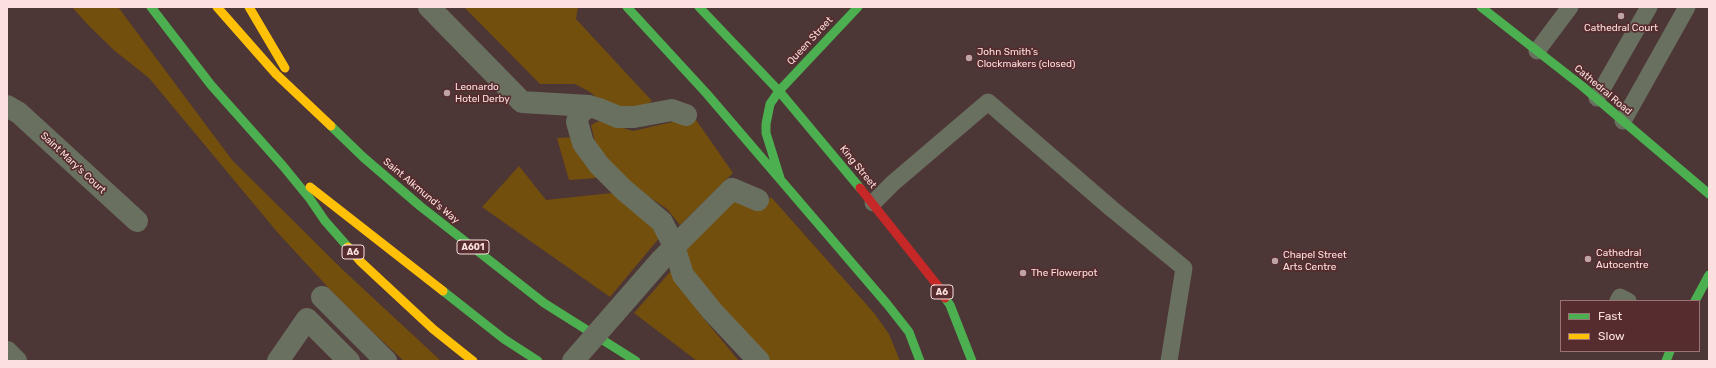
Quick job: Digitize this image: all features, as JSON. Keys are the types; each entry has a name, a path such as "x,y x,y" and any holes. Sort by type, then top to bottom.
{"main road":[{"path":"151,7 210,85 283,166 504,339 538,361"},
{"name":"Saint Alkmund's Way","path":"217,7 276,74 321,118 420,206 544,303 636,361"},
{"path":"249,7 274,52 321,118"},
{"path":"627,7 707,94 887,304 909,332 920,361"},
{"name":"King Street","path":"699,7 779,91 833,154 873,202 938,286 950,306 972,361"},
{"name":"Queen Street","path":"780,178 766,129 770,104 779,91 858,7"},
{"name":"Cathedral Road","path":"1481,7 1597,98 1709,194"},
{"name":"A6","path":"283,166 326,221 361,262 433,329 472,361"},
{"path":"1696,300 1709,275"}],"street":[{"path":"429,7 522,102 589,106 599,108 618,117 634,117 672,110 686,115"},
{"name":"Saint Mary's Court","path":"7,106 19,113 137,221"},
{"path":"589,106 579,114 577,122 583,143 599,165 624,190 662,222 668,253 683,275 712,311 759,361"},
{"path":"573,361 668,253 732,189 758,200"},
{"path":"322,297 386,361"},
{"path":"278,361 307,319 348,359"},
{"path":"7,352 16,361"}],"lane":[{"path":"1536,51 1570,7"},
{"path":"1597,98 1649,7"},
{"path":"1623,121 1687,7"},
{"path":"873,202 893,183 988,102 1112,209 1184,268 1170,361"},
{"path":"1618,300 1620,297 1626,300"}],"shaded area":[{"path":"72,7 118,7 232,160 344,271 441,361 404,361 378,337 338,298 278,233 149,78 115,51"},
{"path":"464,7 578,7 576,19 652,101 640,109 626,109 600,100 590,92 575,84 540,84"},
{"path":"694,117 733,173 680,225 667,209 639,190 607,164 596,146 591,125 599,121 633,131"},
{"path":"575,137 582,154 596,178 569,180 557,138"},
{"path":"519,166 546,200 612,193 656,226 660,237 610,297 482,207"},
{"path":"771,197 874,313 889,334 900,361 770,361 752,345 688,272 686,250 732,201 766,203"},
{"path":"671,271 700,314 739,361 697,361 634,313"}],"traffic: fast":[{"path":"151,7 211,85 283,166 310,199 325,221 348,247"},
{"path":"627,7 707,94 887,304 909,332 920,361"},
{"path":"699,7 779,91 860,188"},
{"path":"780,178 766,133 766,124 770,104 779,91 858,7"},
{"path":"1481,7 1582,86 1709,194"},
{"path":"331,126 363,157 420,206 544,303 636,361"},
{"path":"1696,300 1709,275"},
{"path":"443,291 504,339 538,361"},
{"path":"945,298 950,305 972,361"},
{"path":"1666,361 1670,352"}],"traffic: slow":[{"path":"217,7 276,74 331,126"},
{"path":"249,7 285,68"},
{"path":"310,187 443,291"},
{"path":"348,247 361,262 433,329 473,361"}],"traffic: jam":[{"path":"860,188 938,286 945,298"}],"place":[{"name":"Cathedral Court","path":"1621,16"},
{"name":"John Smith's Clockmakers (closed)","path":"969,58"},
{"name":"Leonardo Hotel Derby","path":"447,93"},
{"name":"Cathedral Autocentre","path":"1588,259"},
{"name":"Chapel Street Arts Centre","path":"1275,261"},
{"name":"The Flowerpot","path":"1023,273"}]}
